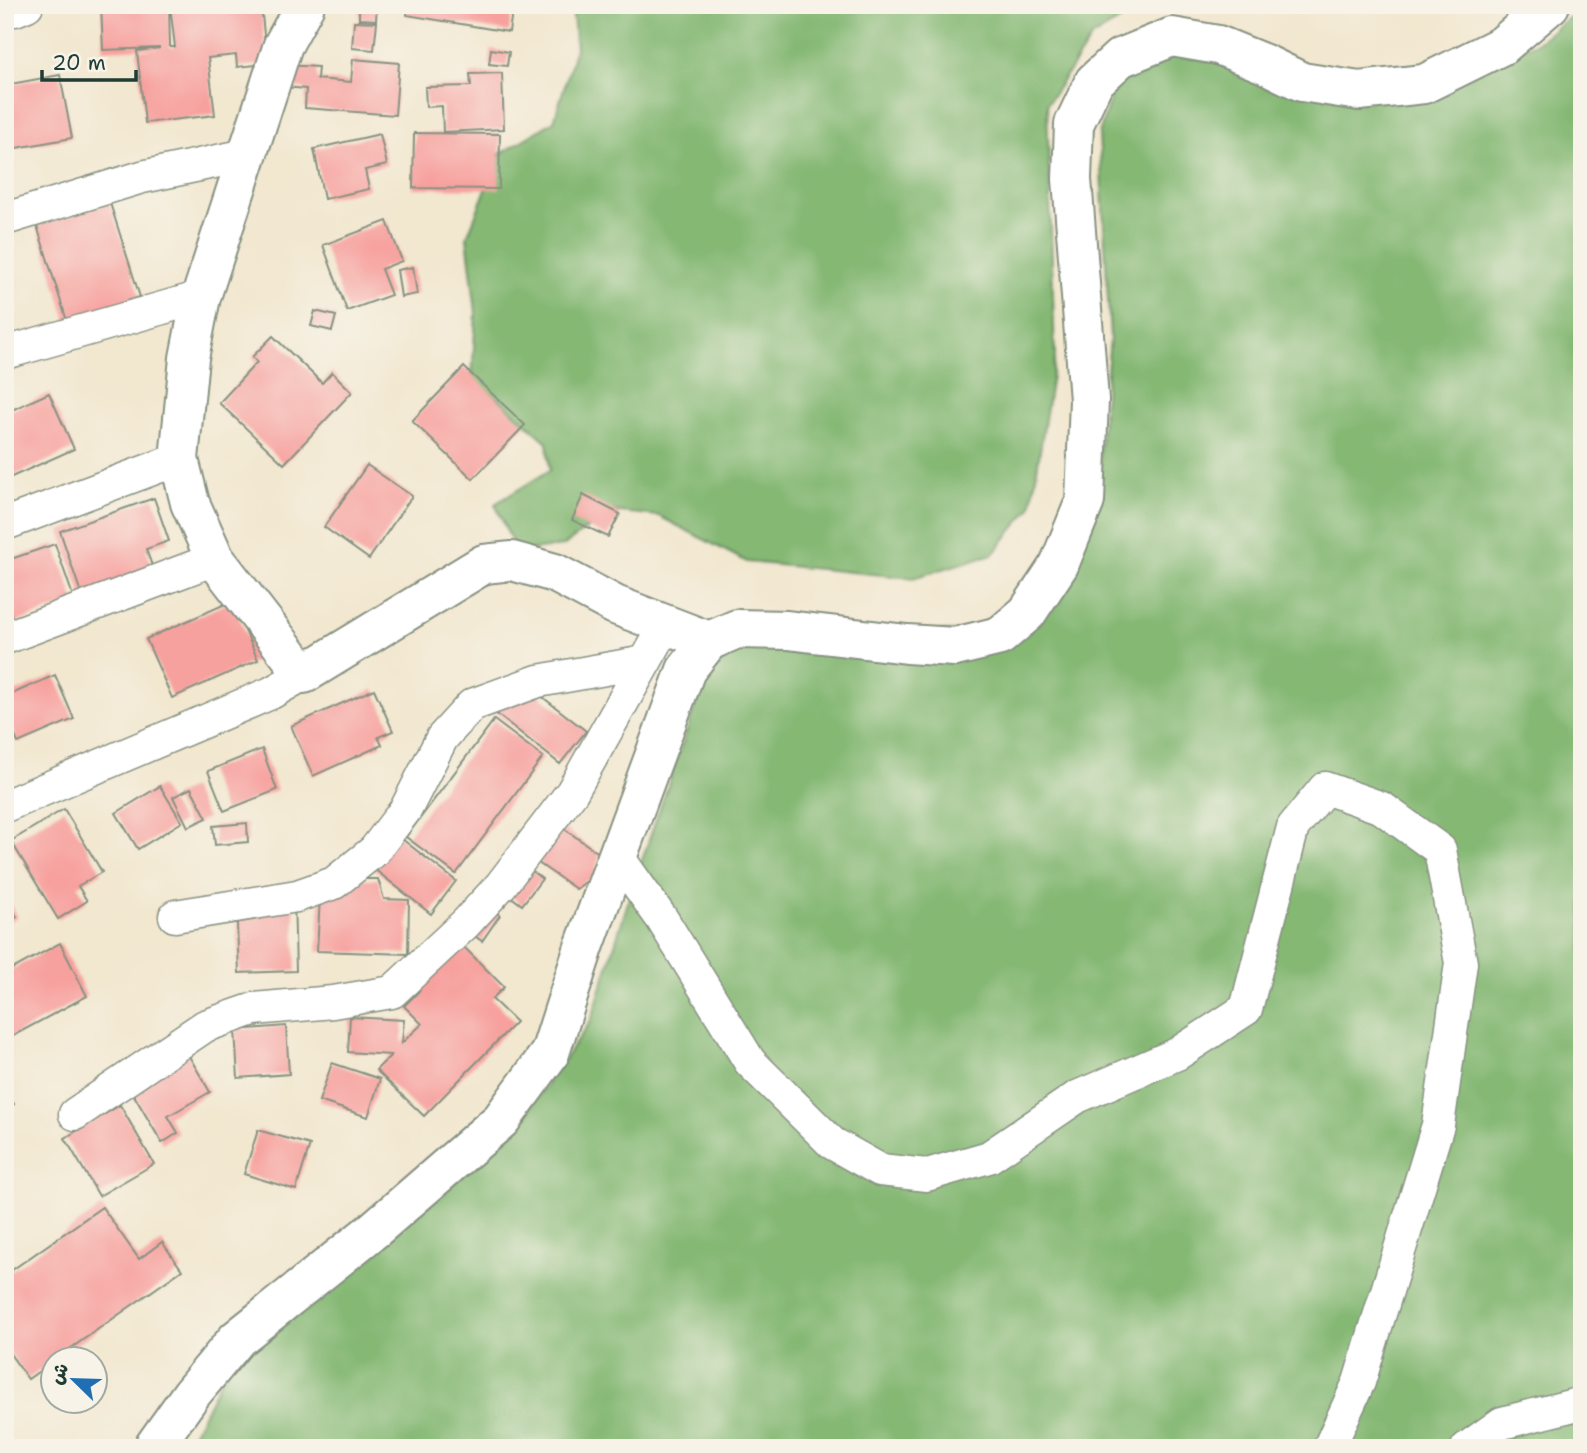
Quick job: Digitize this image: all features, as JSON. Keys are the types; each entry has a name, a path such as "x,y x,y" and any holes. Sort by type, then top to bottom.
{"main road":[{"path":"305,5 283,46 247,155 201,297 189,358 180,459 190,503 215,559 304,674 484,564 512,561 555,573 615,605 709,641"},
{"path":"153,1448 192,1393 237,1339 375,1229 500,1120 550,1053 584,947 686,670 709,641 737,629 787,630 955,647 1000,635 1027,613 1059,565 1085,501 1089,400 1072,179 1074,124 1094,82 1120,58 1171,37 1218,45 1302,82 1359,91 1424,84 1503,45 1550,5"}],"street":[{"path":"5,7 15,10 27,5"},
{"path":"5,219 142,177 247,155"},
{"path":"5,352 201,297"},
{"path":"5,524 180,459"},
{"path":"5,638 215,559"},
{"path":"75,1114 205,1026 254,1009 333,1002 393,992 466,923 501,885 572,792 666,625"},
{"path":"176,916 297,896 334,883 374,851 406,809 442,738 471,705 538,681 645,662"},
{"path":"5,806 271,693 304,674"},
{"path":"618,857 662,919 750,1062 832,1143 880,1170 928,1175 989,1157 1077,1097 1177,1054 1246,1009 1293,827 1325,788 1382,807 1440,850 1461,963 1438,1125 1359,1382 1329,1448"},
{"path":"1467,1448 1502,1423 1582,1403"}],"green space":[{"path":"572,5 1146,5 1092,37 1047,104 1055,357 1031,507 993,554 913,578 747,562 659,516 611,511 563,546 516,552 495,504 550,470 547,442 472,379 476,313 467,237 500,154 554,121 576,48"},
{"path":"1582,8 1582,1448 186,1448 228,1365 509,1137 591,1021 633,886 704,681 758,627 993,632 1023,617 1099,461 1110,338 1099,134 1117,78 1142,51 1422,89 1536,43"}],"building":[{"path":"101,5 169,5 170,47 175,47 170,5 261,5 267,64 237,67 236,55 208,58 215,115 145,123 137,51 160,48 103,50"},
{"path":"359,5 377,5 376,20 359,19"},
{"path":"408,5 513,5 509,32 407,15"},
{"path":"354,21 377,22 374,50 352,48"},
{"path":"491,49 509,52 507,66 489,64"},
{"path":"353,59 399,63 395,115 305,108 306,89 285,87 286,65 318,67 317,79 351,82"},
{"path":"502,73 504,129 443,132 442,106 426,107 425,87 471,86 470,74"},
{"path":"60,75 72,138 5,150 5,85"},
{"path":"414,133 500,134 499,189 413,188"},
{"path":"380,134 387,165 365,170 369,189 324,199 314,149"},
{"path":"110,203 140,297 67,321 37,226"},
{"path":"387,221 402,261 381,269 391,295 347,311 323,245"},
{"path":"413,267 417,294 401,297 397,270"},
{"path":"315,311 336,316 332,331 311,326"},
{"path":"273,336 322,383 332,372 352,392 284,464 219,403 257,362 252,357"},
{"path":"464,367 525,425 473,479 412,421"},
{"path":"49,393 74,449 5,480 5,413"},
{"path":"367,465 412,496 369,559 324,527"},
{"path":"583,495 620,514 608,537 572,520"},
{"path":"154,498 169,541 146,549 156,577 84,602 60,531"},
{"path":"55,544 75,602 14,623 5,596 5,561"},
{"path":"232,601 258,660 172,698 146,639"},
{"path":"55,675 74,719 18,743 5,713 5,697"},
{"path":"518,678 586,731 560,764 493,711"},
{"path":"374,689 393,731 378,737 382,745 313,776 291,726"},
{"path":"494,720 543,757 456,874 406,837"},
{"path":"262,749 277,790 224,811 208,771"},
{"path":"160,786 182,822 138,849 116,813"},
{"path":"191,788 207,818 188,827 173,797"},
{"path":"64,809 102,872 78,886 87,901 58,919 11,841"},
{"path":"553,821 600,854 594,876 576,889 528,856"},
{"path":"247,823 248,842 215,845 213,826"},
{"path":"398,836 456,881 431,914 373,868"},
{"path":"521,863 542,879 522,905 501,889"},
{"path":"321,879 378,879 384,899 409,900 408,954 317,951"},
{"path":"5,894 17,917 5,924"},
{"path":"294,898 296,971 239,973 236,900"},
{"path":"482,902 500,915 482,941 464,929"},
{"path":"450,933 504,987 492,999 516,1022 424,1116 376,1070 391,1055 348,1052 350,1017 404,1020 402,1043 422,1024 404,1006 420,990 407,976"},
{"path":"60,943 87,996 5,1040 5,973"},
{"path":"286,1026 289,1074 238,1078 235,1030"},
{"path":"186,1051 210,1092 168,1116 178,1133 162,1143 128,1085"},
{"path":"332,1063 380,1079 368,1117 319,1101"},
{"path":"5,1088 14,1104 5,1109"},
{"path":"120,1105 154,1164 99,1196 65,1138"},
{"path":"258,1130 310,1145 296,1190 244,1174"},
{"path":"102,1207 139,1259 162,1242 182,1270 77,1344 38,1344 38,1372 28,1379 5,1347 5,1275"}]}
